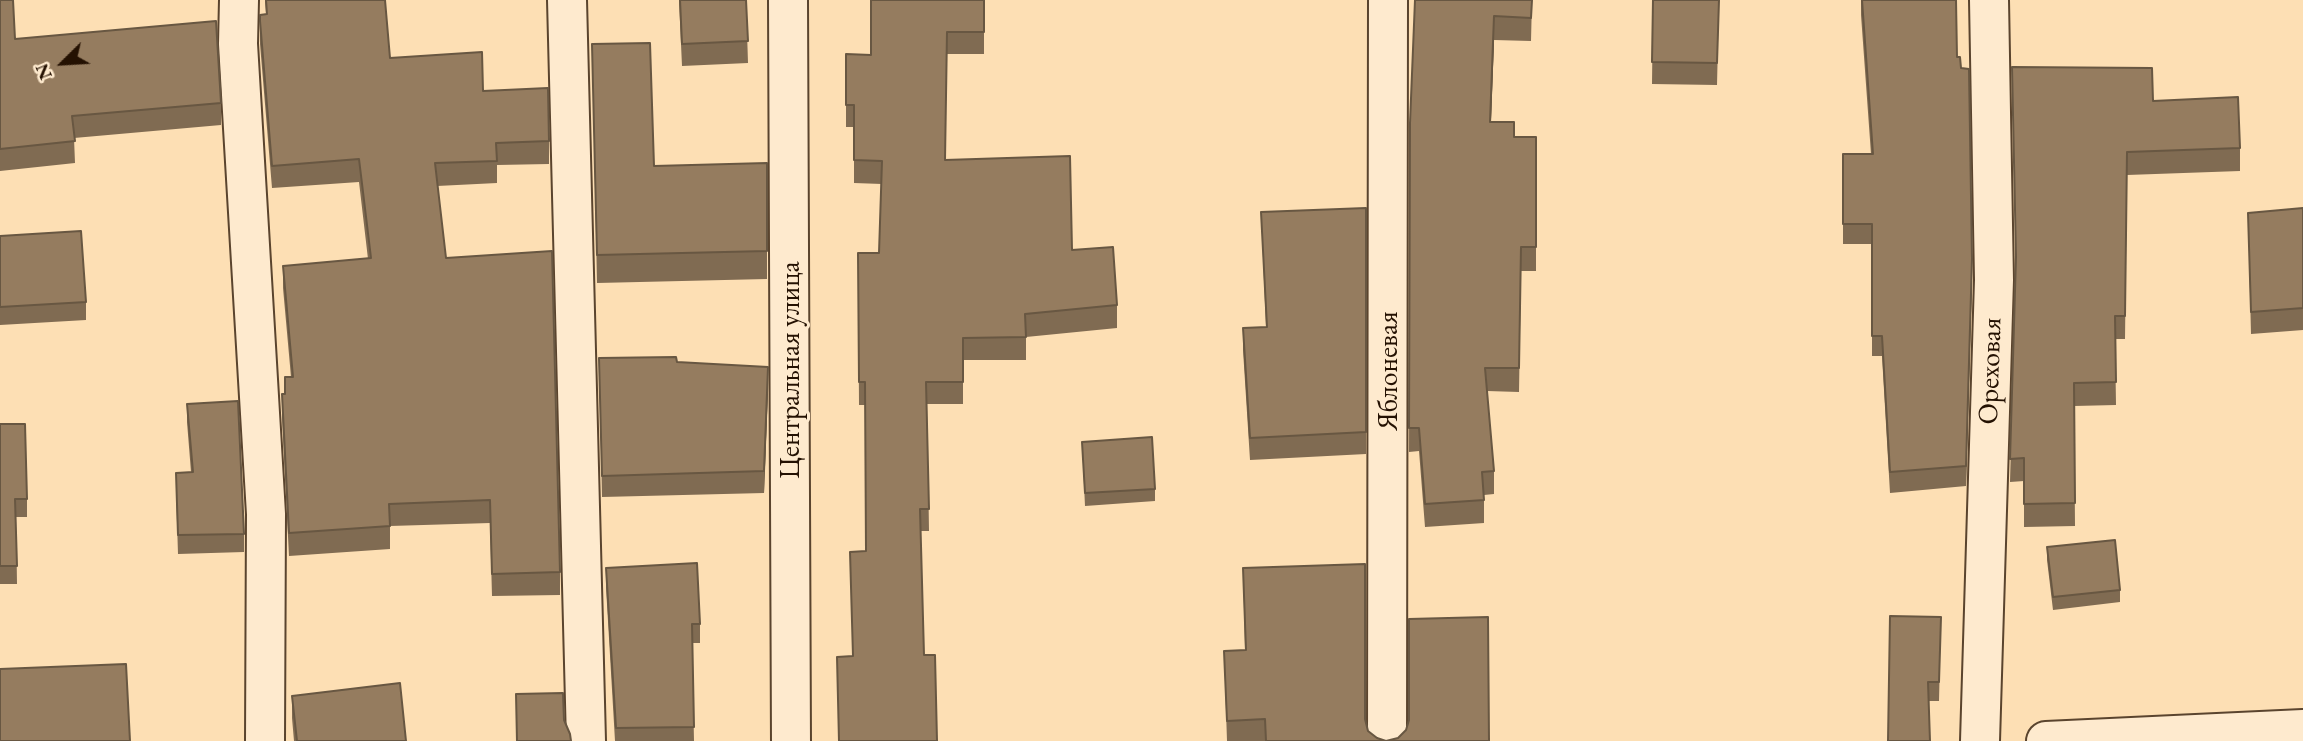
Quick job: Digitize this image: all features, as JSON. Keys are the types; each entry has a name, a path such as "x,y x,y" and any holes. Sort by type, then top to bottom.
{"street":[{"path":"239,0 238,44 266,513 265,741"},
{"path":"567,0 586,741"},
{"name":"Центральная улица","path":"788,0 791,741"},
{"name":"Яблоневая","path":"1387,741 1388,0"},
{"name":"Ореховая","path":"1980,741 1994,279 1989,0"},
{"path":"2046,741 2303,729"}],"building":[{"path":"0,0 13,0 15,39 216,21 221,103 72,116 75,141 0,149"},
{"path":"266,0 385,0 390,58 482,52 483,91 548,88 549,141 496,143 497,161 435,163 446,258 552,251 560,572 492,574 490,500 389,504 390,526 289,533 282,394 285,394 285,377 293,377 283,266 371,258 359,159 272,166 260,21 260,15 267,14"},
{"path":"680,0 746,0 748,41 682,44"},
{"path":"871,0 984,0 984,32 947,32 945,160 1070,156 1072,250 1113,247 1117,305 1025,314 1026,337 963,338 963,382 926,382 929,509 920,509 924,655 935,655 937,741 839,741 837,657 853,656 850,552 866,551 865,382 859,382 858,253 879,253 882,161 854,160 854,105 846,105 846,54 871,55"},
{"path":"1415,0 1532,0 1531,18 1494,16 1490,122 1514,122 1514,137 1536,137 1536,247 1521,247 1519,368 1485,368 1494,471 1482,472 1484,500 1425,504 1419,428 1409,428 1410,123"},
{"path":"1653,0 1719,0 1717,63 1652,62"},
{"path":"1862,0 1956,0 1957,57 1960,57 1961,68 1969,69 1972,259 1966,466 1890,472 1882,336 1872,336 1872,224 1843,224 1843,154 1873,154"},
{"path":"650,43 654,166 767,163 767,251 597,255 592,44"},
{"path":"2012,67 2152,68 2153,101 2238,97 2240,148 2127,152 2125,316 2115,316 2116,382 2074,383 2075,503 2024,504 2024,458 2010,459 2016,257"},
{"path":"1366,208 1366,432 1250,438 1243,328 1267,327 1261,212"},
{"path":"2303,208 2303,308 2251,312 2248,213"},
{"path":"81,231 86,302 0,307 0,236"},
{"path":"676,357 677,362 768,367 764,471 602,476 599,358"},
{"path":"238,401 244,534 178,535 176,473 193,472 187,404"},
{"path":"0,424 25,424 27,499 15,499 17,566 0,566"},
{"path":"1152,437 1155,489 1085,493 1082,442"},
{"path":"2115,540 2120,590 2053,597 2047,547"},
{"path":"697,563 700,624 692,624 694,727 616,728 606,568"},
{"path":"1365,564 1365,719 1368,731 1386,741 1266,741 1265,719 1227,721 1224,651 1246,650 1243,568"},
{"path":"1890,616 1941,617 1939,682 1928,682 1930,741 1888,741"},
{"path":"1488,617 1489,741 1386,741 1398,738 1406,730 1409,720 1409,619"},
{"path":"126,664 130,741 0,741 0,669"},
{"path":"400,683 406,741 297,741 292,696"},
{"path":"563,693 564,720 571,741 517,741 516,694"}]}
